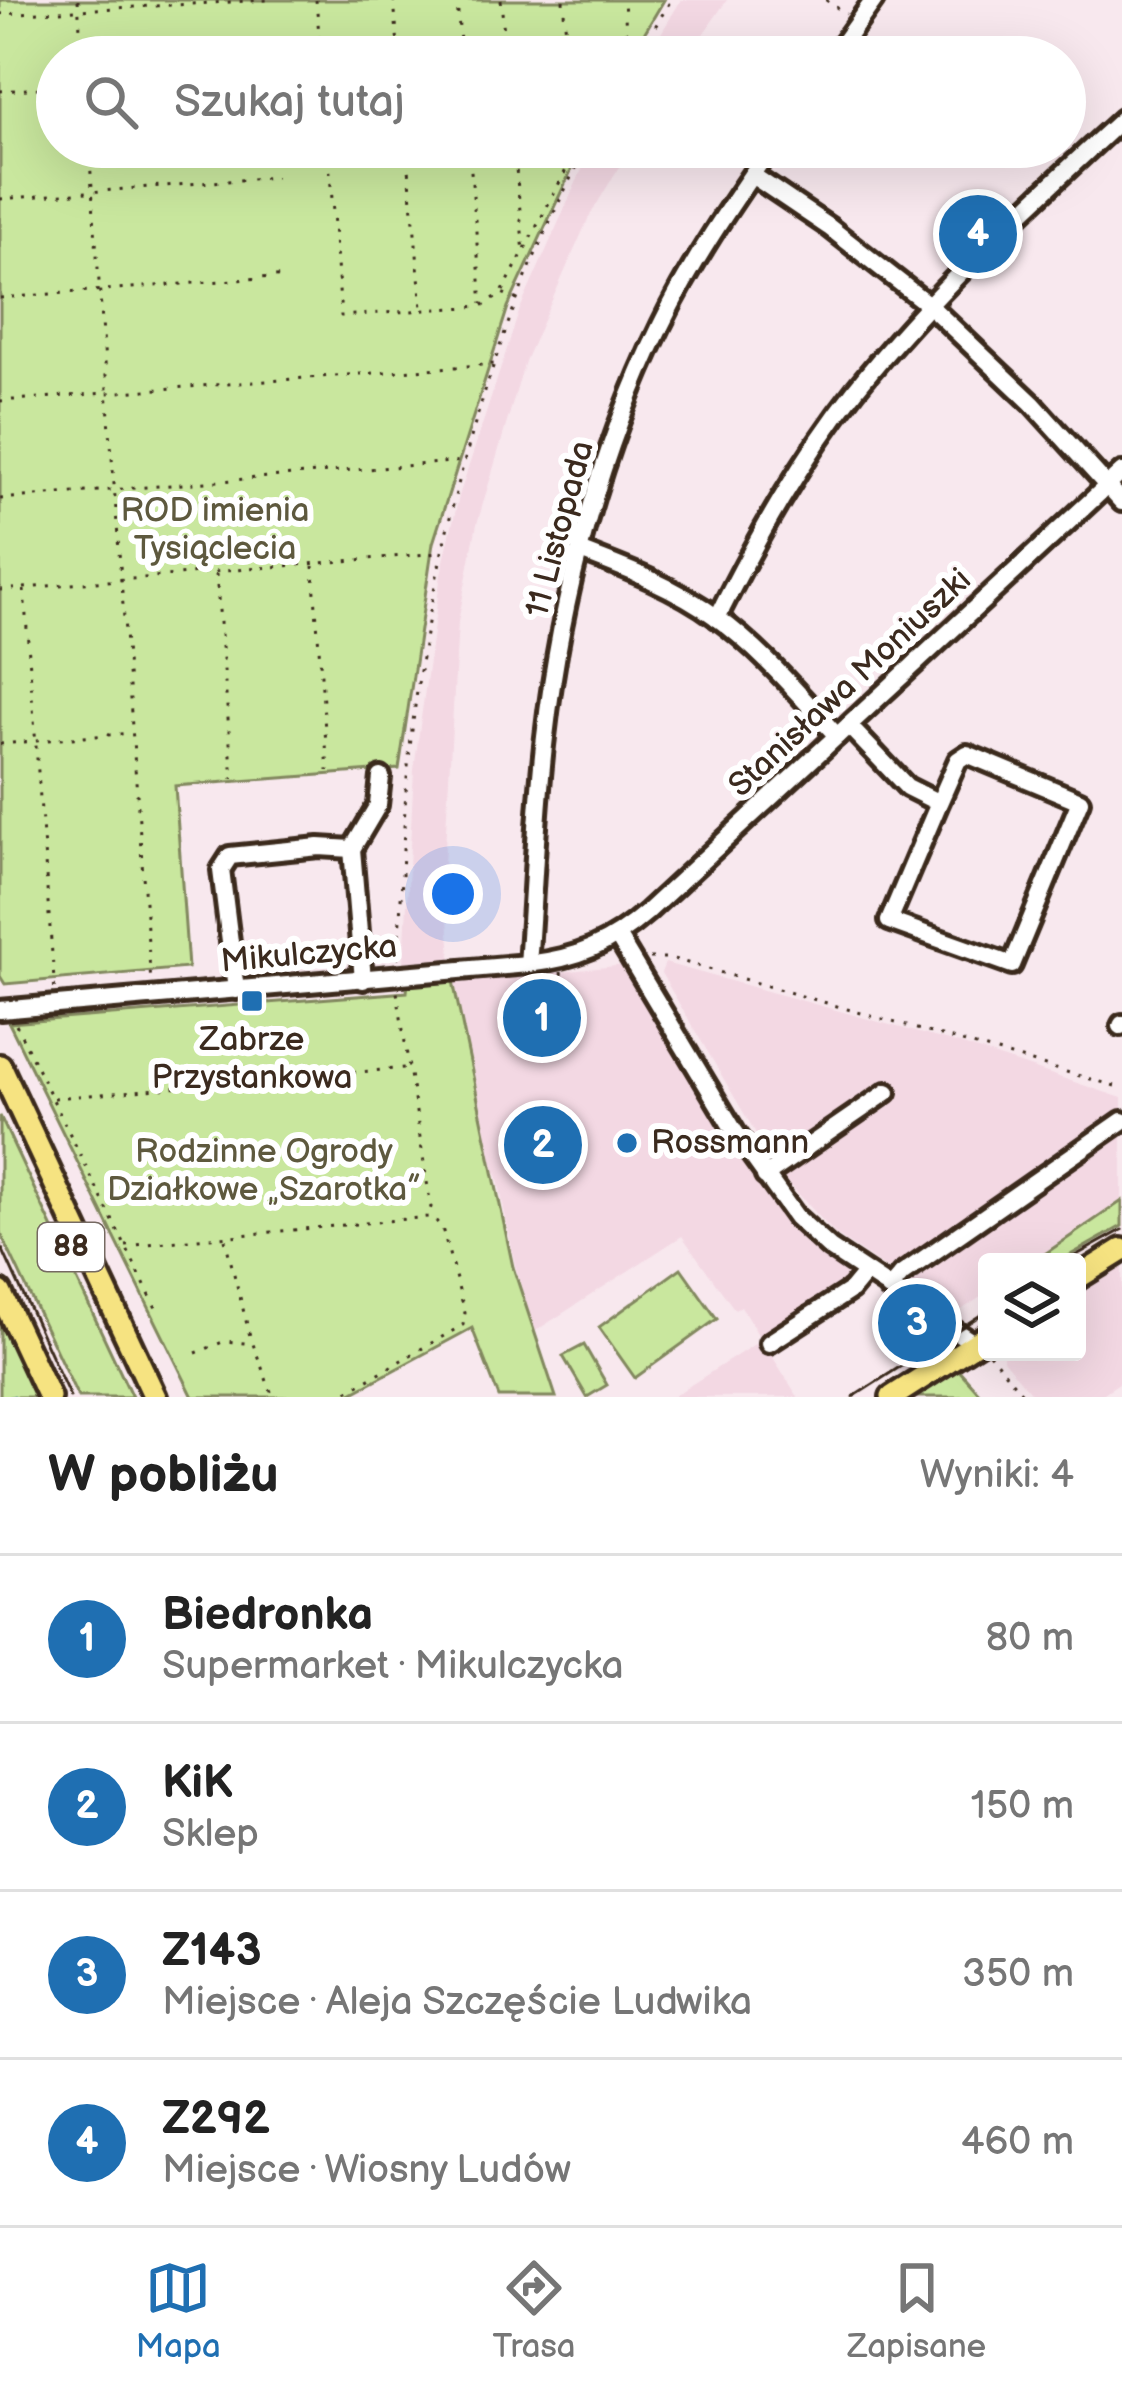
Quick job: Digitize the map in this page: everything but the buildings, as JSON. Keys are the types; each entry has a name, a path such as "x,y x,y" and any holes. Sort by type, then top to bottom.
{"main road":[{"name":"88","path":"0,1066 155,1397"},
{"name":"88","path":"0,1096 141,1397"},
{"path":"1086,1272 1122,1250"},
{"path":"0,1292 49,1397"},
{"path":"892,1397 978,1347"}],"street":[{"path":"847,36 874,0"},
{"path":"1086,152 1122,119"},
{"name":"11 Listopada","path":"528,964 545,734 580,551 617,430 660,328 707,242 757,168"},
{"path":"717,618 748,555 854,392 995,237 1069,168"},
{"path":"752,175 829,227 930,306 1032,403 1122,502"},
{"name":"Stanisława Moniuszki","path":"618,937 1122,472"},
{"path":"580,551 654,580 717,618 908,787 939,803"},
{"path":"967,754 1080,801 1012,965 889,921 939,803 958,760 967,754"},
{"path":"363,980 352,849 378,805 381,778"},
{"path":"236,990 221,871 230,856 319,847 352,849"},
{"path":"618,937 765,1176 813,1234 865,1273 978,1341"},
{"name":"Mikulczycka","path":"5,1010 528,964 588,953 618,937"},
{"path":"765,1176 887,1092"},
{"path":"889,1288 902,1274 1122,1121"},
{"path":"769,1343 851,1290 865,1273"}],"path":[{"path":"78,0 81,36"},
{"path":"0,14 269,0"},
{"path":"316,0 319,36"},
{"path":"394,0 397,36"},
{"path":"457,0 460,36"},
{"path":"501,0 504,36"},
{"path":"563,0 566,36"},
{"path":"624,0 626,36"},
{"path":"650,36 671,0"},
{"path":"826,0 857,22"},
{"path":"0,91 36,88"},
{"path":"90,168 152,997"},
{"path":"330,168 341,316 482,306 502,293 566,168"},
{"path":"409,168 422,310"},
{"path":"471,168 482,306"},
{"path":"516,168 524,254"},
{"path":"337,1397 463,1325 465,1313 442,1228 430,1214 396,978 408,768 440,553 466,461 519,300 578,168"},
{"path":"0,200 276,178"},
{"path":"0,298 287,276"},
{"path":"502,293 519,300"},
{"path":"0,401 496,364"},
{"path":"0,499 466,461"},
{"path":"0,590 440,553"},
{"path":"313,564 328,771"},
{"path":"216,572 232,779"},
{"path":"23,588 56,1005"},
{"path":"0,744 133,733"},
{"path":"642,959 670,958 1122,1088"},
{"path":"561,970 563,989"},
{"path":"5,1010 54,1098 159,1314"},
{"path":"54,1098 407,1068"},
{"path":"1098,1080 1101,1071"},
{"path":"126,1246 418,1219 430,1214"},
{"path":"224,1237 250,1342 273,1397"},
{"path":"196,1354 225,1342 250,1342"},
{"path":"996,1361 1025,1397"}],"shaded area":[{"path":"681,0 727,0 702,36 660,36"},
{"path":"583,168 618,168 589,217 525,361 477,524 458,622 444,865 451,958 404,962 414,769 441,574 459,496 520,309"},
{"path":"665,963 963,1045 1122,1098 1122,1201 1046,1253 978,1253 978,1299 955,1314 836,1235 780,1174 661,973"},
{"path":"625,965 759,1186 811,1246 855,1281 762,1340 798,1397 672,1397 761,1340 741,1306 735,1310 682,1236 534,1332 497,1174 475,1155 448,984"},
{"path":"1122,1266 1122,1381 1098,1397 1034,1397 1004,1361 1086,1361 1086,1288"}],"green space":[{"name":"ROD imienia Tysiąclecia","path":"0,0 664,0 643,36 36,36 36,168 572,168 508,307 433,543 399,769 175,786 188,968 5,984 0,976"},
{"name":"Rodzinne Ogrody Działkowe „Szarotka”","path":"453,981 513,1267 556,1397 499,1397 472,1328 344,1397 193,1397 9,1023 407,992 408,983"},
{"path":"0,1116 132,1397 78,1397 0,1232"},
{"path":"1122,1201 1122,1226 1074,1253 1046,1253"},
{"path":"681,1268 717,1319 635,1378 599,1327"},
{"path":"0,1311 40,1397 0,1397"},
{"path":"584,1345 607,1385 587,1397 563,1356"},
{"path":"957,1368 983,1397 914,1397"}],"tram line":[{"path":"1080,1253 1122,1230"},
{"path":"0,1244 70,1397"},
{"path":"853,1397 978,1317"}],"place":[{"name":"Z292","path":"978,234"},
{"name":"Zabrze Przystankowa","path":"252,1001"},
{"name":"Biedronka","path":"542,1018"},
{"name":"Rossmann","path":"627,1143"},
{"name":"KiK","path":"543,1145"},
{"name":"Z143","path":"917,1323"}]}
